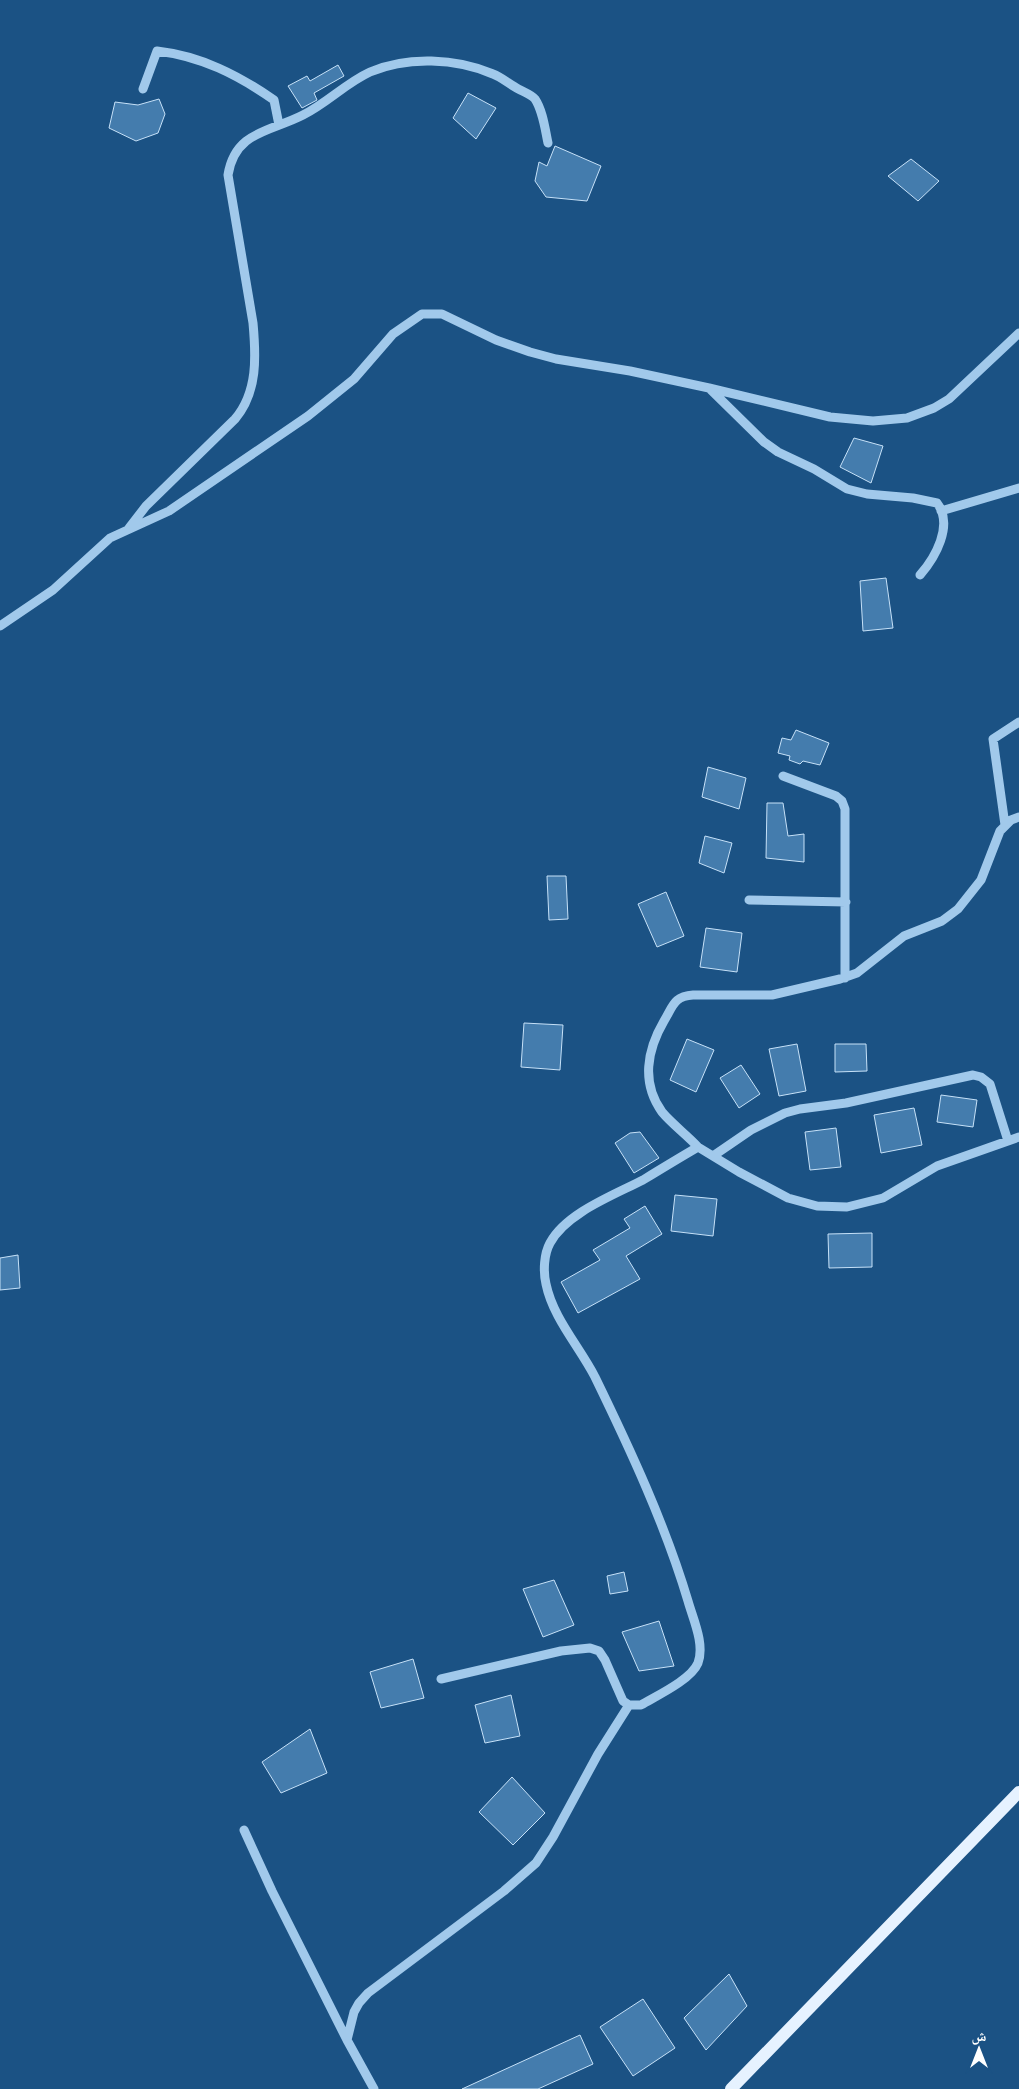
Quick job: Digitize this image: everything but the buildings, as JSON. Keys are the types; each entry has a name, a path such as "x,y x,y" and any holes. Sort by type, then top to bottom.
{"main road":[{"path":"731,2089 1019,1792"}],"street":[{"path":"143,89 157,51 180,54 218,66 274,100 279,125"},
{"path":"129,528 146,506 235,419 248,398 252,386 255,360 254,330 228,175 233,156 244,142 259,133 303,115 358,78 383,67 411,63 452,62 494,74 534,99 544,120 548,143"},
{"path":"0,626 53,590 102,544 129,528 169,511 308,416 354,379 393,334 422,314 436,312 450,316 480,333 530,352 709,388 830,418 873,421 907,418 934,408 949,399 1019,333"},
{"path":"709,388 764,442 778,452 814,469 846,489 867,494 932,501 937,504 943,520 941,541 928,565 920,575"},
{"path":"941,511 1019,488"},
{"path":"1005,825 993,739 1019,722"},
{"path":"783,776 832,794 844,804 846,814 845,978"},
{"path":"1019,816 1005,825 997,837 981,880 964,903 952,915 904,936 864,968 845,978 772,995 688,996 676,999 653,1044 648,1075 651,1090 663,1113 698,1147 788,1198 817,1206 847,1207 883,1198 937,1166 1019,1138"},
{"path":"750,900 846,902"},
{"path":"713,1156 751,1130 785,1113 800,1109 846,1103 973,1076 981,1076 990,1084 1008,1141"},
{"path":"441,1679 562,1651 590,1648 599,1651 605,1660 623,1701 629,1704 641,1705 696,1669 700,1645 677,1566 642,1479 594,1375 555,1309 546,1284 546,1257 549,1245 558,1229 698,1147"},
{"path":"347,2040 354,2012 368,1993 504,1891 536,1863 553,1837 598,1754 629,1704"},
{"path":"244,1830 272,1891 347,2040 374,2089"}]}
